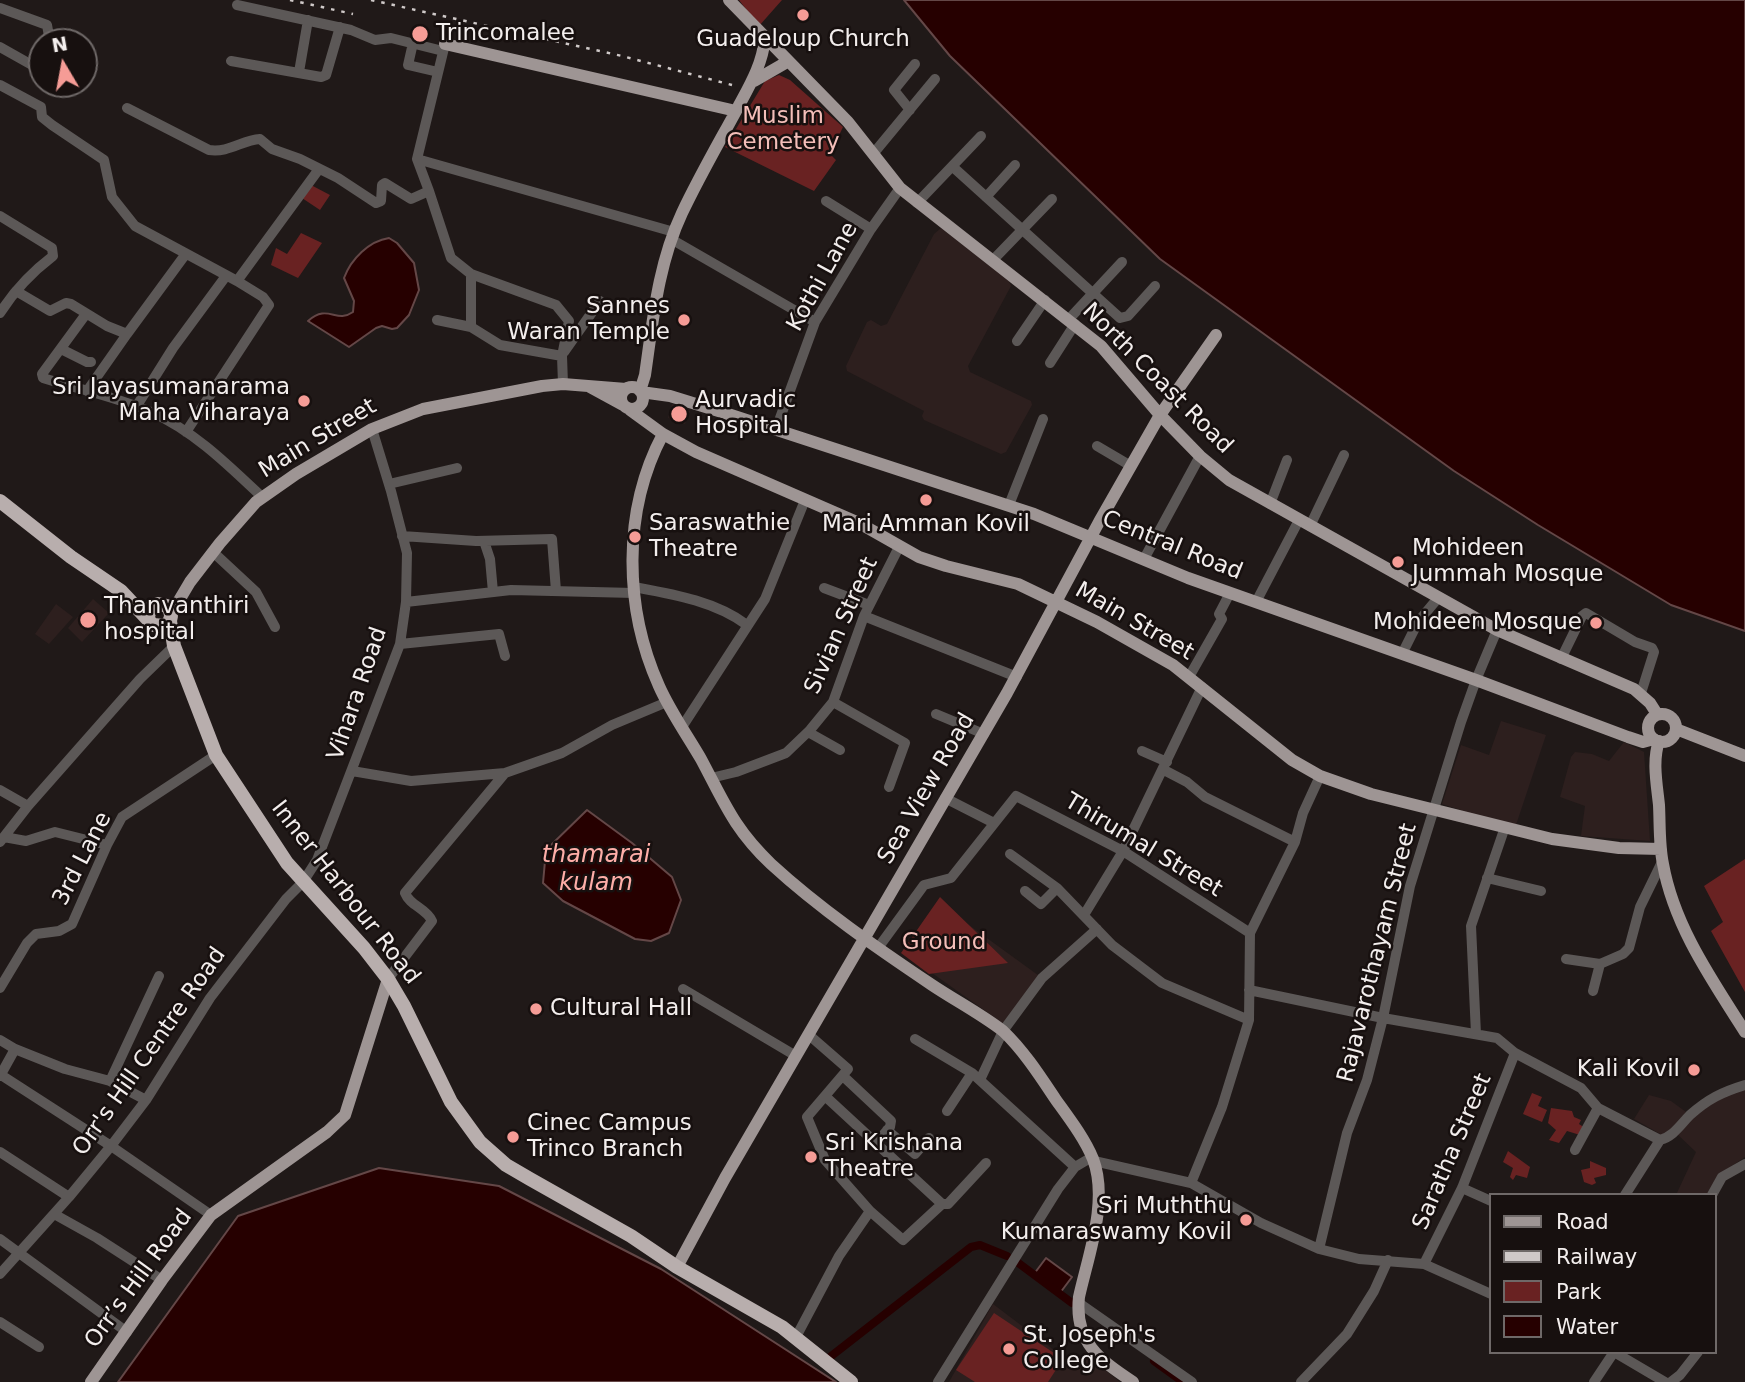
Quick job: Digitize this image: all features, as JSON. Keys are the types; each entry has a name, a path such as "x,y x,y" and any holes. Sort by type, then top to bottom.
{"highway":[{"path":"0,501 71,557 160,615"},
{"name":"Inner Harbour Road","path":"160,615 216,755 265,833 303,882 364,948 388,979 451,1102 480,1142 506,1165 766,1317 796,1337 851,1382"}],"main road":[{"name":"North Coast Road","path":"729,0 848,122 900,188 1101,346 1160,415 1200,456 1229,480 1497,630 1641,693 1657,714"},
{"path":"637,394 621,396 627,407 639,407 637,394 649,347 661,276 673,235 689,198 753,81 764,52 765,38"},
{"path":"444,47 736,111"},
{"path":"753,81 787,62"},
{"name":"Sea View Road","path":"677,1266 945,797 1017,677 1160,415 1216,335"},
{"name":"Main Street","path":"160,615 190,582 240,517 262,497 324,456 372,429 398,417 440,404 563,384 587,385 637,394"},
{"name":"Main Street","path":"587,385 627,407 663,434 734,471 859,523 899,547 946,566 1010,581 1152,651 1202,687 1292,760 1320,776 1371,794 1552,839 1662,856"},
{"path":"637,394 663,434 647,472 637,512 632,563 641,638 667,702 711,778 727,812 756,849 793,883 878,948 1003,1031 1035,1068 1093,1159 1097,1183 1096,1220 1079,1303 1079,1322 1088,1346 1133,1382"},
{"name":"Central Road","path":"637,394 670,396 1009,505 1230,593 1628,737 1643,742 1656,740"},
{"path":"1676,729 1672,737 1656,740 1650,736 1648,726 1649,721 1657,714 1670,717 1676,729 1745,756"},
{"path":"1656,740 1662,856 1672,900 1703,965 1745,1032"},
{"name":"Orr’s Hill Road","path":"91,1382 211,1215 327,1132 345,1115 388,979"}],"street":[{"path":"237,5 340,27 375,40 391,38 444,47 417,159 451,258 471,274 556,305 569,321 562,356 563,384"},
{"path":"0,8 47,25 48,28"},
{"path":"299,72 307,20"},
{"path":"231,61 321,77 326,75 340,27"},
{"path":"413,43 408,65 438,72"},
{"path":"0,47 28,63"},
{"path":"910,110 894,90 915,64"},
{"path":"873,154 935,79"},
{"path":"0,85 41,107 42,117 104,160 112,197 135,226 237,281 270,305 187,432"},
{"path":"127,108 209,150 233,148 260,139 272,149 353,186 376,203 380,201 382,185 385,183 411,199 429,191"},
{"path":"917,203 981,136"},
{"path":"417,159 673,235 815,322"},
{"path":"986,197 1015,165"},
{"path":"953,167 1120,318 1124,318 1155,286"},
{"path":"237,281 319,169"},
{"name":"Kothi Lane","path":"776,429 815,322 871,229 900,188"},
{"path":"992,261 1052,199"},
{"path":"826,201 871,229"},
{"path":"0,216 52,248 53,256 4,299 0,313"},
{"path":"87,391 186,255"},
{"path":"1049,363 1072,321 1092,294 1122,262"},
{"path":"471,274 471,327"},
{"path":"136,407 173,348 226,276"},
{"path":"16,291 50,311 66,303 107,327 127,334"},
{"path":"1017,341 1045,300"},
{"path":"562,356 600,301"},
{"path":"86,314 42,374 43,378 136,407 187,432 262,497"},
{"path":"437,320 471,327 500,345 562,356"},
{"path":"61,349 91,362"},
{"path":"1009,505 1043,419"},
{"name":"Vihara Road","path":"303,882 317,860 400,644 406,602 407,553 372,429"},
{"path":"1097,446 1132,466"},
{"path":"1256,602 1344,455"},
{"path":"1144,559 1200,456"},
{"path":"1270,504 1287,460"},
{"path":"389,484 457,468"},
{"path":"682,727 765,599 804,500"},
{"path":"402,536 484,541 554,540 556,591"},
{"path":"484,541 490,559 493,592"},
{"name":"Sivian Street","path":"711,778 786,753 833,702 864,616 899,547"},
{"path":"213,552 256,592 275,626"},
{"path":"824,588 869,605"},
{"path":"406,602 493,592 634,590 664,593 719,609 747,625"},
{"path":"1189,677 1222,619 1219,614 1230,593"},
{"path":"1402,654 1419,622 1438,598"},
{"path":"1561,659 1586,613 1635,642 1652,648 1654,652 1641,693"},
{"path":"864,616 1017,677"},
{"name":"Rajavarothayam Street","path":"1319,1249 1347,1133 1367,1080 1383,1018 1410,886 1476,680 1497,630"},
{"path":"400,644 499,634 505,656"},
{"path":"2,839 139,679 174,646"},
{"path":"1084,915 1122,851 1202,687"},
{"path":"352,771 411,781 505,773 562,753 612,724 667,702"},
{"path":"833,702 905,743 889,787"},
{"path":"936,714 984,734"},
{"path":"808,732 840,750"},
{"path":"1142,751 1205,797 1295,842"},
{"name":"3rd Lane","path":"0,988 27,943 36,934 60,931 72,924 122,817 216,755"},
{"path":"388,979 432,921 429,914 407,900 405,894 505,773"},
{"path":"1191,1183 1222,1107 1248,1020 1250,933 1295,842 1303,813 1320,776"},
{"path":"0,790 28,806"},
{"name":"Thirumal Street","path":"878,948 924,885 951,878 1016,796 1122,851 1250,933"},
{"path":"945,797 994,823"},
{"path":"1476,1034 1471,926 1505,827"},
{"path":"2,839 26,841 55,832 107,845"},
{"path":"1010,854 1057,888 1112,944 1162,983 1248,1020"},
{"path":"1566,959 1600,964 1612,960 1629,948 1640,907 1662,856"},
{"path":"1487,878 1541,891"},
{"name":"Orr's Hill Centre Road","path":"0,1274 111,1146 146,1100 210,998 286,899 303,882"},
{"path":"1025,891 1041,904 1057,888"},
{"path":"947,1111 976,1077 1003,1031 1042,978 1097,929"},
{"path":"1593,992 1600,964"},
{"path":"110,1081 159,976"},
{"path":"683,989 796,1056"},
{"path":"1249,990 1497,1038 1515,1053 1581,1088 1598,1108 1660,1140"},
{"path":"809,1035 848,1069 807,1117 825,1160 870,1211 903,1240 942,1205 948,1204 986,1163"},
{"path":"915,1039 976,1077 1075,1167"},
{"path":"0,1040 15,1049 65,1069 110,1081 146,1100"},
{"path":"15,1049 0,1075 111,1146 211,1215"},
{"name":"Saratha Street","path":"1424,1264 1462,1188 1515,1053"},
{"path":"843,1076 891,1121 877,1142"},
{"path":"1626,1193 1660,1140 1674,1134 1690,1116 1719,1093 1745,1085"},
{"path":"825,1096 942,1205"},
{"path":"1575,1150 1598,1108"},
{"path":"887,1130 915,1154 929,1138"},
{"path":"0,1152 69,1197"},
{"path":"938,1382 1032,1228 1075,1167 1093,1159 1191,1183 1261,1223 1319,1249 1359,1259 1424,1264 1490,1294"},
{"path":"1713,1193 1722,1177 1745,1164"},
{"path":"1462,1188 1490,1200"},
{"path":"796,1337 839,1256 870,1211"},
{"path":"54,1214 162,1280"},
{"path":"0,1239 127,1332"},
{"path":"1301,1382 1346,1335 1374,1291 1388,1261"},
{"path":"1079,1303 1192,1382"},
{"path":"0,1322 39,1347"},
{"path":"1594,1382 1613,1354"},
{"path":"1617,1354 1665,1382"},
{"path":"1671,1382 1680,1376 1696,1354"}],"shaded area":[{"path":"941,228 1009,281 1011,286 968,366 970,372 1031,401 1032,405 1006,452 1001,454 924,420 924,411 847,371 846,366 867,322 871,320 881,326 887,324 934,234"},
{"name":"Aurvadic Hospital","path":"672,404 690,411 685,424 668,418"},
{"name":"Thanvanthiri hospital","path":"93,599 109,613 82,642 68,628"},
{"path":"56,604 73,617 49,644 35,634"},
{"path":"1501,721 1546,735 1515,828 1442,804 1461,745 1489,755"},
{"path":"1624,742 1644,752 1650,841 1581,836 1585,806 1560,797 1571,757 1575,752 1592,754 1609,761"},
{"path":"940,904 1042,978 1005,1025 904,953"},
{"path":"1745,1086 1745,1157 1720,1174 1709,1193 1677,1193 1696,1152 1677,1134 1692,1116 1720,1096"},
{"path":"1649,1095 1671,1101 1686,1112 1675,1126 1662,1135 1634,1119"},
{"name":"St. Joseph's College","path":"993,1304 1075,1366 1088,1356 1120,1382 949,1382"}],"green space":[{"path":"739,0 782,0 759,26"},
{"name":"Muslim Cemetery","path":"779,75 790,80 843,127 830,154 836,160 814,191 725,147 765,81"},
{"path":"311,185 330,195 320,210 302,198"},
{"path":"301,233 322,243 298,278 271,265 276,248 287,254"},
{"path":"1745,859 1745,992 1711,931 1723,922 1704,886"},
{"name":"Ground","path":"940,897 1008,963 929,974 901,953"},
{"path":"1532,1093 1542,1097 1538,1106 1547,1110 1542,1122 1523,1114"},
{"path":"1551,1108 1572,1111 1574,1117 1581,1120 1579,1124 1585,1128 1580,1135 1567,1131 1559,1143 1549,1140 1556,1130 1548,1123"},
{"path":"1508,1151 1530,1167 1527,1178 1516,1175 1513,1180 1510,1177 1513,1168 1503,1162"},
{"path":"1590,1161 1606,1168 1606,1175 1594,1178 1596,1183 1592,1185 1584,1182 1581,1170 1590,1168"},
{"name":"St. Joseph's College","path":"994,1313 1063,1359 1048,1382 975,1382 956,1370"}],"water":[{"path":"904,0 1745,0 1745,631 1671,605 1538,525 1454,471 1160,259 950,56"},
{"path":"389,238 397,243 414,263 419,290 409,315 397,328 376,328 349,347 308,321 321,314 342,316 353,312 354,301 344,278 347,271 368,247"},
{"name":"thamarai kulam","path":"587,810 672,877 681,900 669,933 651,941 635,939 563,901 543,883 546,850"},
{"path":"379,1168 499,1186 661,1269 836,1382 118,1382 238,1216"},
{"path":"1046,1258 1072,1277 1060,1293 1034,1274"}],"waterway":[{"path":"830,1357 971,1247 980,1245 1007,1256"},
{"path":"1017,1262 1072,1303"},
{"path":"1154,1361 1183,1382"}],"railway":[{"path":"290,0 353,14"},
{"path":"371,0 622,56 732,85"}],"place":[{"name":"Guadeloup Church","path":"803,15"},
{"name":"Trincomalee","path":"420,34"},
{"name":"Sannes Waran Temple","path":"684,320"},
{"name":"Sri Jayasumanarama Maha Viharaya","path":"304,401"},
{"name":"Aurvadic Hospital","path":"679,414"},
{"name":"Mari Amman Kovil","path":"926,500"},
{"name":"Saraswathie Theatre","path":"635,537"},
{"name":"Mohideen Jummah Mosque","path":"1398,562"},
{"name":"Thanvanthiri hospital","path":"88,620"},
{"name":"Mohideen Mosque","path":"1596,623"},
{"name":"Cultural Hall","path":"536,1009"},
{"name":"Kali Kovil","path":"1694,1070"},
{"name":"Cinec Campus Trinco Branch","path":"513,1137"},
{"name":"Sri Krishana Theatre","path":"811,1157"},
{"name":"Sri Muththu Kumaraswamy Kovil","path":"1246,1220"},
{"name":"St. Joseph's College","path":"1009,1349"}]}
